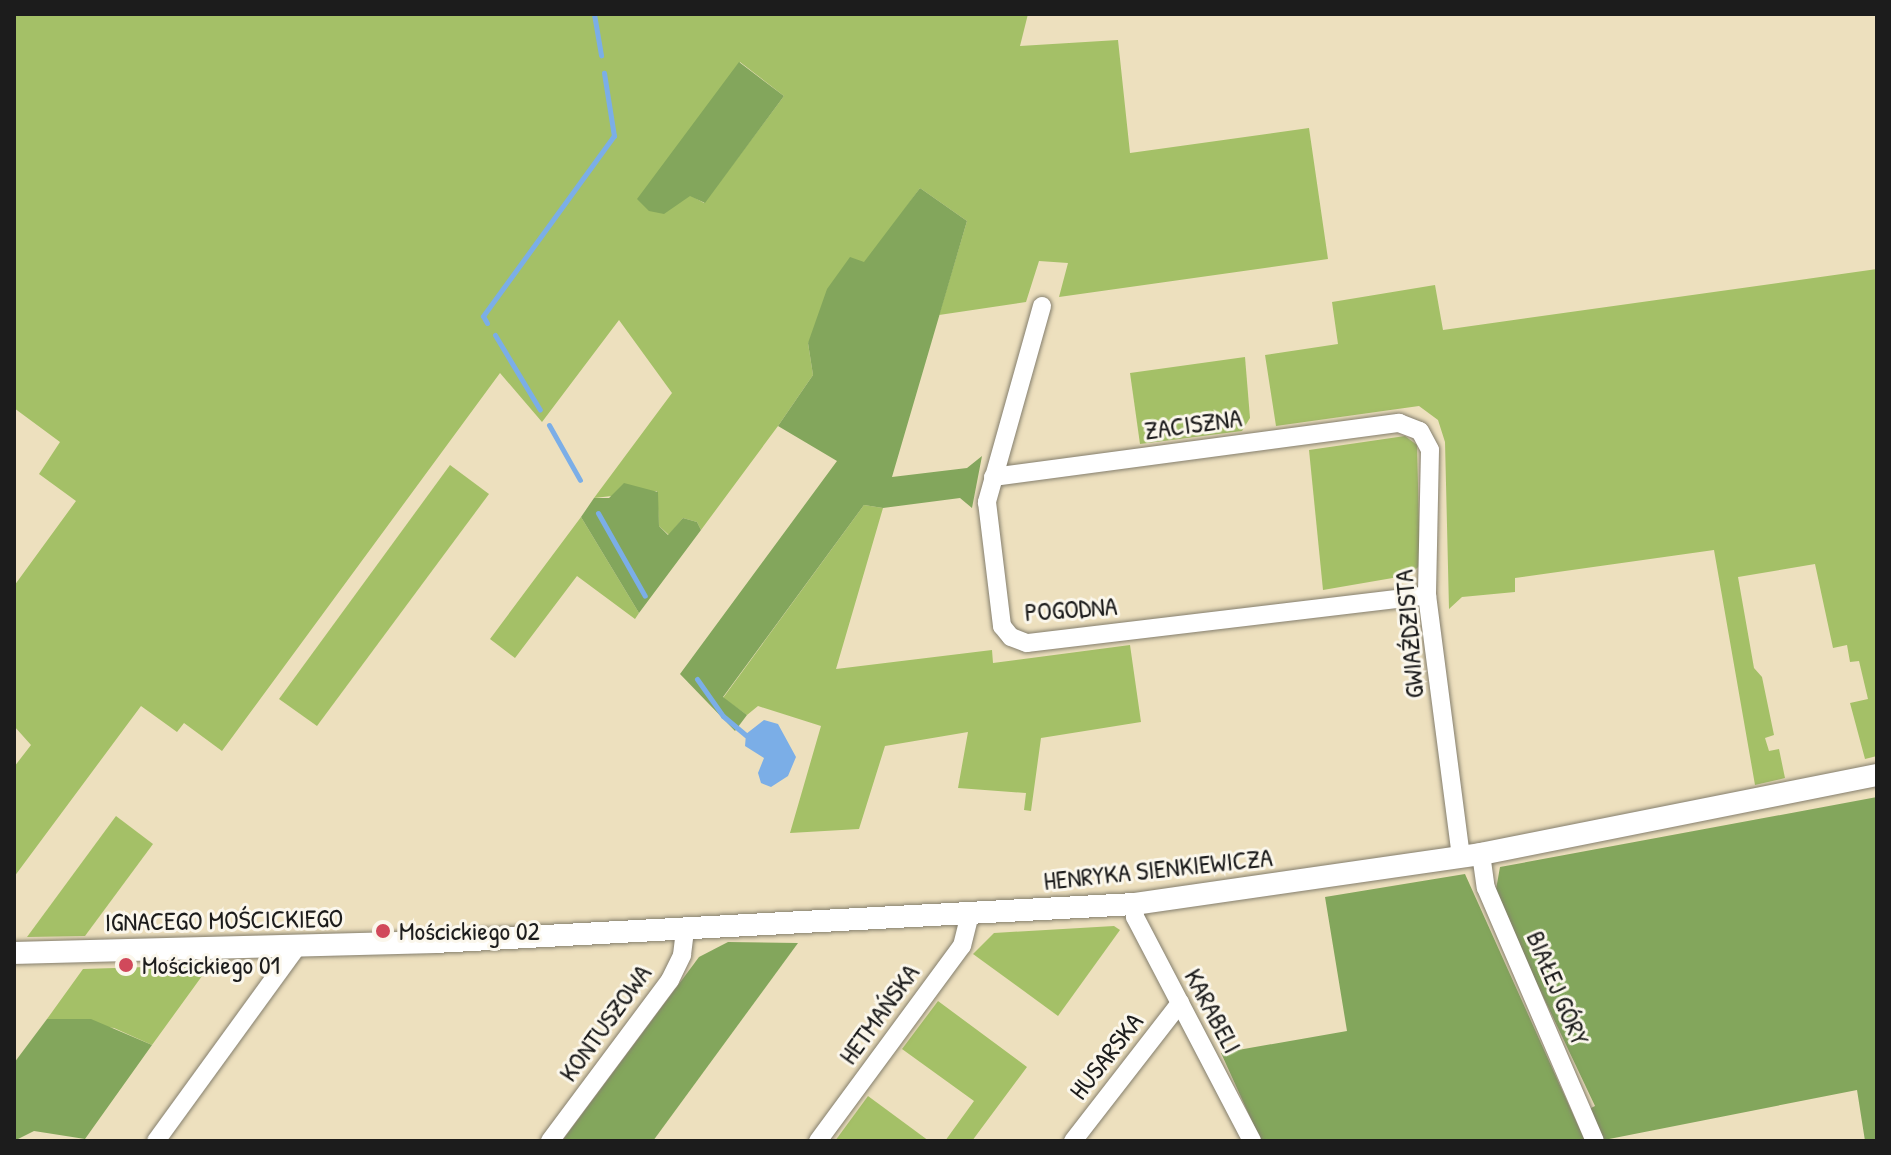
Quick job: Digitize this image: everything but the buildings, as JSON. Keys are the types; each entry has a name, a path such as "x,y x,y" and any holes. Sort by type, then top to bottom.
{"street":[{"name":"POGODNA","path":"1042,306 993,477 986,524 1002,626 1020,642 1427,595"},
{"name":"ZACISZNA","path":"993,477 1399,423"},
{"name":"GWIAŹDZISTA","path":"1399,423 1420,431 1430,450 1427,595 1471,856"},
{"name":"HENRYKA SIENKIEWICZA","path":"435,942 1134,904 1471,856 1877,775"},
{"name":"BIAŁEJ GÓRY","path":"1471,856 1595,1141"},
{"name":"KARABELI","path":"1134,904 1135,917 1252,1141"},
{"name":"HETMAŃSKA","path":"818,1141 962,946 970,913"},
{"name":"KONTUSZOWA","path":"550,1141 670,980 682,955 685,929"},
{"name":"IGNACEGO MOŚCICKIEGO","path":"14,953 435,942"},
{"path":"156,1141 297,947"},
{"name":"HUSARSKA","path":"1073,1141 1180,1003"}],"green space":[{"path":"14,14 1028,14 1020,46 1118,40 1130,153 1309,128 1328,259 1059,297 1068,263 1039,261 1026,302 939,315 967,221 920,188 808,343 813,375 701,530 697,522 683,518 669,535 659,526 657,491 594,498 672,393 619,320 542,422 500,373 222,751 184,723 177,732 141,706 14,877 14,767 31,745 14,726 14,586 76,501 39,474 60,442 14,408","holes":["740,62 784,96 704,203 690,195"]},
{"path":"739,62 784,96 705,203 690,196 664,214 649,211 637,199"},
{"path":"920,188 967,221 892,477 967,468 982,456 972,508 960,498 883,508 864,505 723,697 747,715 735,731 680,674 837,461 778,426 813,375 808,343 827,289 850,257 864,262"},
{"path":"1877,269 1877,756 1865,759 1850,703 1868,699 1859,661 1850,662 1847,645 1833,648 1815,564 1738,577 1754,668 1762,677 1774,735 1765,738 1769,751 1779,749 1785,778 1755,785 1714,550 1515,578 1515,592 1462,597 1449,609 1445,442 1438,420 1419,406 1276,426 1265,355 1338,344 1332,302 1435,285 1443,330"},
{"path":"1245,357 1250,418 1242,431 1140,444 1130,373"},
{"path":"1405,436 1417,445 1420,565 1410,575 1323,590 1309,450"},
{"path":"450,465 489,494 317,726 279,699"},
{"path":"624,483 658,492 659,526 668,535 683,518 697,522 701,530 639,613 581,517 594,498 609,498"},
{"path":"864,505 883,508 836,669 992,650 993,663 1130,645 1141,722 1041,738 1031,811 1024,810 1026,793 958,788 968,732 885,746 859,829 790,833 821,726 758,706 747,715 723,698"},
{"path":"581,517 639,613 635,619 577,576 515,658 490,639"},
{"path":"1877,797 1877,1141 1865,1141 1857,1090 1604,1140 1589,1109 1595,1106 1495,895 1500,867"},
{"path":"116,816 153,844 85,936 27,937"},
{"path":"1465,874 1585,1141 1261,1141 1221,1053 1347,1031 1325,897"},
{"path":"1114,926 1120,930 1058,1016 973,954 994,933"},
{"path":"728,942 798,943 653,1141 562,1141 699,957"},
{"path":"210,965 152,1045 114,1028 47,1019 83,969"},
{"path":"938,1001 1027,1067 972,1141 945,1141 974,1101 902,1049"},
{"path":"47,1019 91,1019 152,1045 85,1139 34,1131 14,1141 14,1063"},
{"path":"868,1096 929,1141 835,1141"}],"water":[{"path":"764,720 778,724 796,757 788,776 771,787 761,783 758,773 764,758 745,746 746,734"}],"waterway":[{"path":"594,14 601,55"},
{"path":"487,323 483,316 614,136 604,73"},
{"path":"495,335 540,410"},
{"path":"549,425 580,480"},
{"path":"598,513 645,596"},
{"path":"697,679 723,716 746,735"}],"place":[{"name":"Mościckiego 02","path":"383,931"},
{"name":"Mościckiego 01","path":"126,965"}]}
